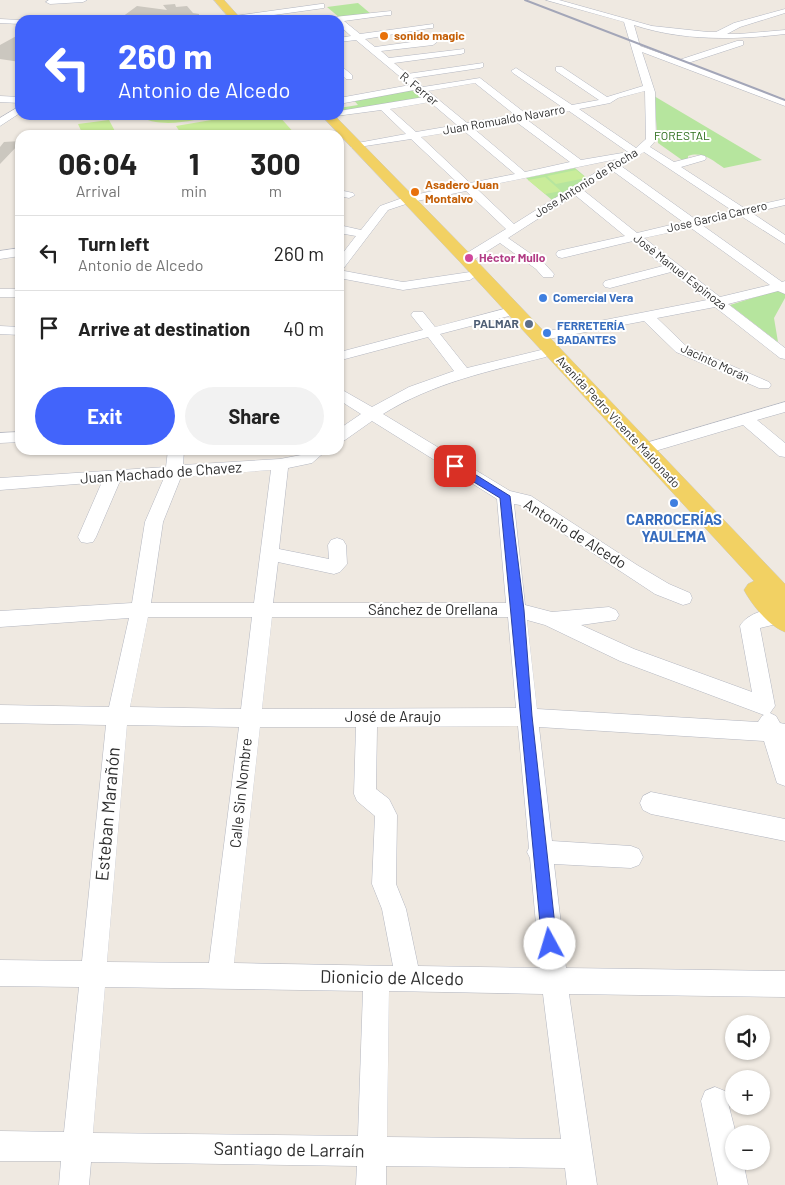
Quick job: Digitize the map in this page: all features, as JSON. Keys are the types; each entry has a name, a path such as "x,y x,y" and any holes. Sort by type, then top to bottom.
{"main road":[{"path":"210,0 228,15"},
{"path":"219,0 230,15"},
{"path":"321,120 330,130"},
{"name":"Avenida Pedro Vicente Maldonado","path":"347,143 468,267 783,612"},
{"name":"Avenida Pedro Vicente Maldonado","path":"468,267 504,313 645,449 783,612"}],"street":[{"path":"49,3 82,0"},
{"name":"R. Ferrer","path":"314,0 331,15"},
{"path":"550,0 662,30 721,36 785,32"},
{"path":"344,15 388,13 374,3"},
{"path":"721,36 737,25 785,11"},
{"name":"Jose Antonio de Rocha","path":"468,267 499,238 640,150 651,140 649,87 628,20"},
{"path":"0,21 15,22"},
{"name":"R. Ferrer","path":"344,26 524,176"},
{"path":"344,39 430,26"},
{"path":"683,62 740,43 721,36"},
{"path":"372,50 442,41"},
{"path":"635,44 751,88 785,103"},
{"path":"386,61 461,51"},
{"path":"404,77 480,65"},
{"path":"559,69 607,101"},
{"path":"516,70 571,108 640,150 672,166 785,240"},
{"path":"344,72 349,77"},
{"path":"344,100 477,80 580,164"},
{"name":"Juan Romualdo Navarro","path":"347,143 414,136 571,108 607,101 615,96 649,87"},
{"path":"751,88 785,98"},
{"path":"0,97 15,96"},
{"path":"0,97 15,99"},
{"path":"344,113 431,99"},
{"path":"382,107 513,229"},
{"path":"0,118 15,108"},
{"path":"0,123 15,112"},
{"path":"344,259 384,208 404,200 640,150"},
{"path":"672,166 701,158"},
{"path":"613,166 783,287"},
{"name":"José Manuel Espinoza","path":"575,190 785,355"},
{"name":"Jose Garcia Carrero","path":"562,254 785,202"},
{"path":"344,230 363,234"},
{"path":"499,238 540,266 548,274"},
{"path":"0,255 15,253"},
{"path":"344,275 403,286 468,267"},
{"path":"610,284 673,267"},
{"path":"344,433 398,398 540,346 648,316 783,287"},
{"path":"0,293 15,293"},
{"path":"345,355 504,313"},
{"path":"418,315 463,373"},
{"name":"Jacinto Morán","path":"648,316 681,350 764,385"},
{"path":"0,330 15,331"},
{"name":"Antonio de Alcedo","path":"344,397 505,496 525,500 639,574 683,598"},
{"path":"645,449 784,408"},
{"path":"746,419 785,452"},
{"path":"0,438 15,437"},
{"name":"Esteban Marañón","path":"74,1185 117,717 140,610 154,522 174,473 176,455"},
{"name":"Juan Machado de Chavez","path":"0,484 280,464 301,455"},
{"name":"Calle Sin Nombre","path":"220,976 280,464"},
{"path":"88,538 113,477"},
{"path":"505,496 518,610 539,852 554,981 582,1185"},
{"path":"269,554 334,567 338,564 337,545"},
{"name":"Sánchez de Orellana","path":"0,620 140,610 518,610 550,619 627,655 765,706"},
{"path":"783,612 755,621 750,626 765,706 778,734 785,776"},
{"path":"550,619 609,615"},
{"name":"José de Araujo","path":"0,714 249,718 526,716 778,734"},
{"path":"368,717 365,794 381,806 386,814 384,884 394,909 408,978"},
{"path":"650,804 785,830"},
{"path":"539,852 631,857"},
{"name":"Dionicio de Alcedo","path":"0,973 785,984"},
{"path":"371,1185 376,978"},
{"path":"715,1101 733,1185"},
{"name":"Santiago de Larraín","path":"0,1146 578,1154"}],"green space":[{"path":"358,3 371,14 344,17 344,15 336,15 327,7"},
{"path":"410,89 426,101 344,115 344,107 358,105 352,98"},
{"name":"FORESTAL","path":"654,96 762,160 724,168 702,155 688,156 688,159 682,160 658,143"},
{"path":"109,120 114,130 81,130 78,124"},
{"path":"146,120 193,120 167,123"},
{"path":"211,120 282,120 292,130 179,130 176,126"},
{"path":"575,168 588,179 552,200 526,178"},
{"path":"576,170 586,178 556,184 547,176"},
{"path":"545,177 561,191 545,194 528,180"},
{"path":"779,290 785,294 785,298 774,318 778,342 730,305"}],"building":[{"path":"163,5 187,6 193,13 199,15 125,15 137,6 167,10"},
{"path":"15,37 15,61 0,59 0,45"},
{"path":"15,141 15,148 0,164 0,147 4,142"}],"railway":[{"path":"525,0 785,100"}],"place":[{"name":"sonido magic","path":"384,36"},
{"name":"Asadero Juan Montalvo","path":"415,192"},
{"name":"Héctor Mullo","path":"469,258"},
{"name":"Comercial Vera","path":"543,298"},
{"name":"PALMAR","path":"529,324"},
{"name":"FERRETERÍA BADANTES","path":"547,333"},
{"name":"CARROCERÍAS YAULEMA","path":"674,503"}],"route":[{"path":"455,466 505,496 518,610 539,852 550,944"}]}
